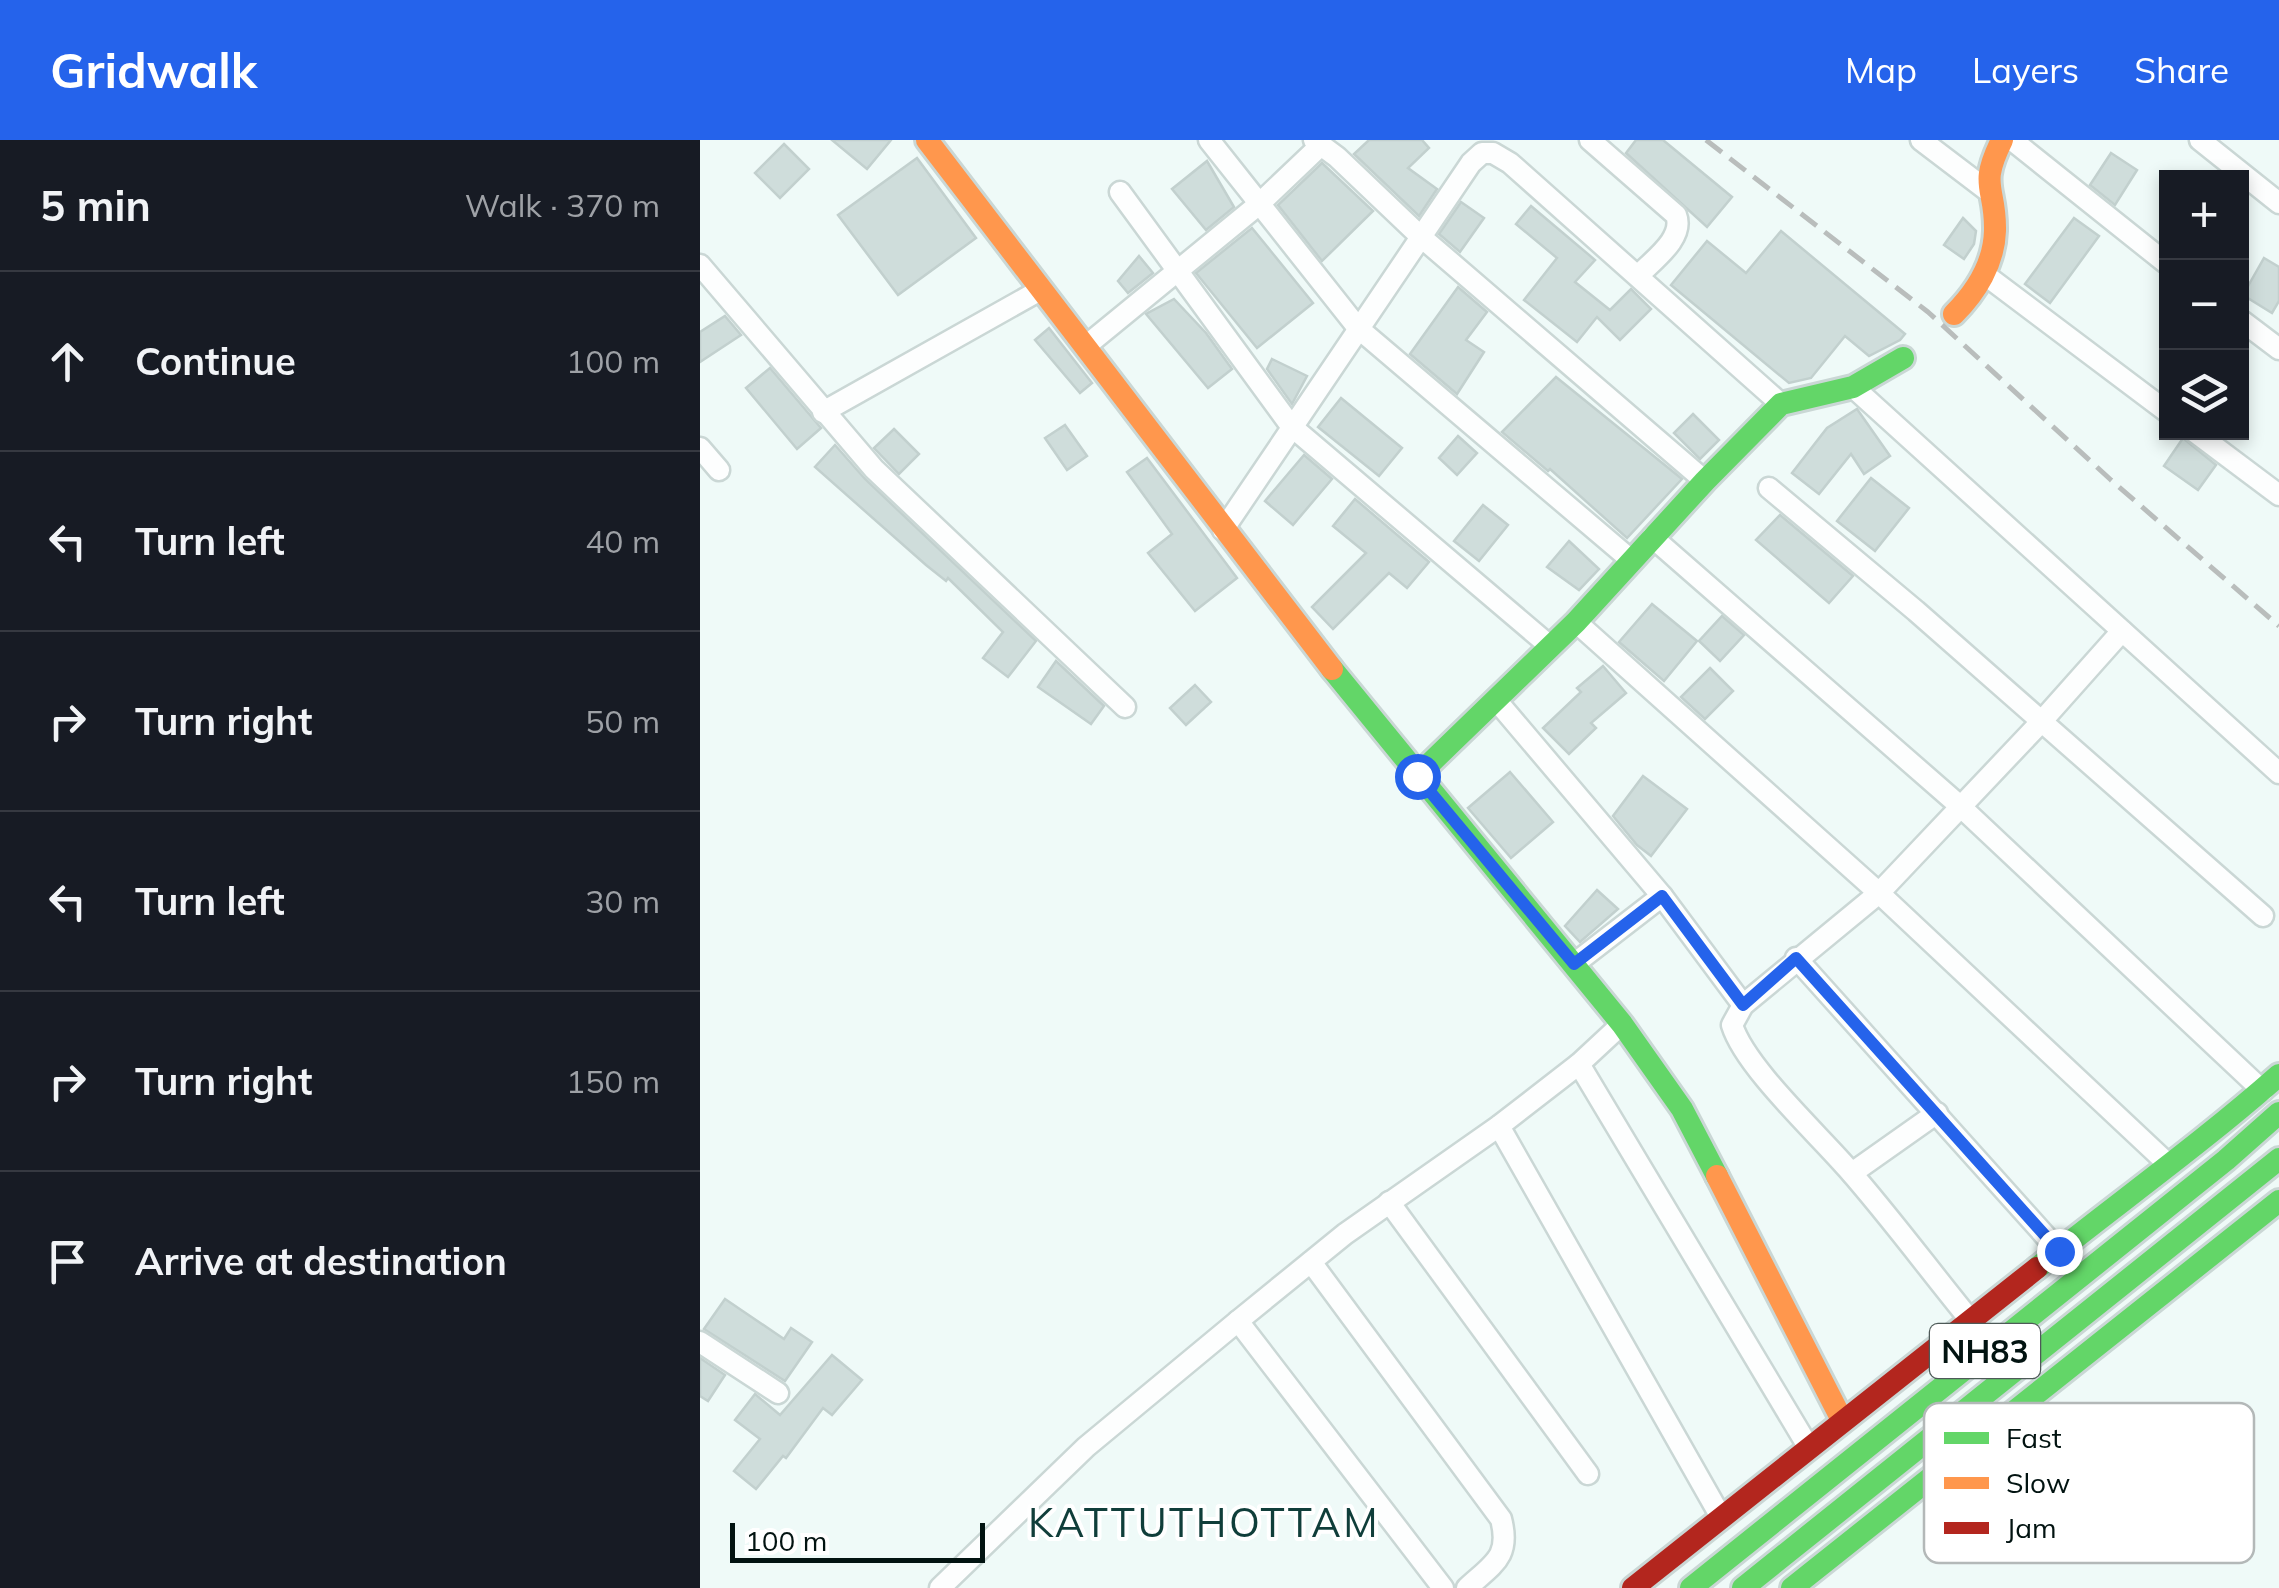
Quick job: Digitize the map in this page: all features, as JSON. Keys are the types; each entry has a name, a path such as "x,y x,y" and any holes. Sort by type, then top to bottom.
{"main road":[{"path":"927,140 1087,345 1223,530 1417,776 1622,1024 1682,1109 1842,1420"},
{"path":"1954,314 1966,304 1984,274 1995,231 1988,191 1989,168 2002,140"},
{"path":"1417,776 1576,622 1704,481 1781,404 1853,387 1904,358"},
{"path":"1633,1588 2168,1164 2211,1135 2271,1083"},
{"name":"NH83","path":"1690,1588 2226,1160 2279,1113"},
{"name":"NH83","path":"1974,1403 2279,1159"},
{"path":"2025,1403 2279,1201"},
{"name":"NH83","path":"1743,1588 1924,1443"},
{"path":"1792,1588 1924,1483"}],"street":[{"path":"1209,140 1358,328 1631,560"},
{"path":"1590,140 1676,215 1680,225 1677,234 1638,276"},
{"path":"1921,140 1988,191"},
{"path":"2012,140 2162,260"},
{"path":"2200,140 2279,203"},
{"path":"1087,345 1330,146 1420,236 1704,481"},
{"path":"1223,530 1482,146 1510,163 1781,404"},
{"path":"1120,192 1291,426 1550,647"},
{"path":"1984,274 2159,406"},
{"path":"704,279 874,469 1125,706"},
{"path":"823,412 1042,289"},
{"path":"2249,327 2279,349"},
{"path":"1853,387 2279,773"},
{"path":"2206,440 2279,496"},
{"path":"700,448 720,470"},
{"path":"1769,488 1916,611 2263,916"},
{"path":"1652,537 2271,1083"},
{"path":"1576,622 1879,892 2168,1164"},
{"path":"1971,1321 1852,1173 1737,1042 1732,1025 1743,1005 1879,892 2122,631"},
{"path":"1496,700 1662,896 1743,1005"},
{"path":"1574,964 1662,896"},
{"path":"1796,958 2059,1251"},
{"path":"940,1588 1086,1447 1238,1321 1389,1202 1499,1126 1579,1064 1622,1024"},
{"path":"1579,1064 1809,1448"},
{"path":"1852,1173 1937,1113"},
{"path":"1499,1126 1720,1518"},
{"path":"1389,1202 1588,1474"},
{"path":"1311,1262 1501,1519 1506,1538 1503,1554 1467,1588"},
{"path":"1238,1321 1443,1588"},
{"path":"700,1342 778,1393"}],"building":[{"path":"832,140 891,140 867,169"},
{"path":"1369,140 1422,140 1429,148 1408,168 1437,189 1419,216 1354,154"},
{"path":"1636,140 1663,140 1732,197 1707,227 1626,153"},
{"path":"784,144 809,169 780,198 755,173"},
{"path":"2111,153 2137,170 2115,205 2090,185"},
{"path":"917,158 976,238 898,295 838,215"},
{"path":"1207,161 1234,207 1206,230 1172,189"},
{"path":"1322,163 1373,211 1322,261 1278,205"},
{"path":"1461,202 1484,218 1460,252 1439,234"},
{"path":"1531,206 1595,260 1575,282 1610,310 1631,289 1651,309 1620,340 1597,317 1577,342 1524,300 1557,258 1516,224"},
{"path":"1963,218 1976,231 1974,244 1964,259 1944,245"},
{"path":"2074,218 2099,236 2050,303 2025,284"},
{"path":"1252,228 1313,303 1257,348 1196,273"},
{"path":"1781,231 1905,334 1900,340 1869,356 1845,336 1811,378 1789,383 1671,285 1707,241 1746,273"},
{"path":"1139,256 1153,273 1128,293 1118,281"},
{"path":"2264,258 2279,267 2279,301 2272,313 2249,299 2249,284"},
{"path":"1458,287 1487,312 1466,340 1484,352 1457,394 1410,354"},
{"path":"1174,299 1232,369 1208,388 1146,314"},
{"path":"725,316 741,335 700,362 700,332"},
{"path":"1049,328 1092,383 1080,393 1035,340"},
{"path":"1272,359 1307,376 1292,404 1267,369"},
{"path":"770,368 821,428 797,449 746,388"},
{"path":"1556,377 1682,479 1627,538 1502,432"},
{"path":"1341,398 1402,448 1379,476 1318,427"},
{"path":"1857,409 1890,456 1864,474 1851,454 1819,494 1792,473 1827,428"},
{"path":"1693,414 1719,440 1700,459 1674,433"},
{"path":"1065,425 1087,456 1067,470 1045,438"},
{"path":"894,429 919,454 899,474 874,448"},
{"path":"1458,436 1477,453 1457,475 1439,458"},
{"path":"2182,440 2216,465 2198,490 2164,466"},
{"path":"835,445 865,479 1036,641 1008,677 983,658 1003,632 948,578 946,581 926,565 815,467"},
{"path":"1304,455 1332,479 1293,525 1265,501"},
{"path":"1147,458 1237,578 1195,611 1148,553 1172,534 1127,472"},
{"path":"1871,478 1909,508 1875,551 1837,521"},
{"path":"1355,499 1429,562 1407,588 1389,573 1333,629 1312,607 1366,553 1333,526"},
{"path":"1483,505 1508,525 1479,561 1454,541"},
{"path":"1780,515 1853,576 1829,603 1756,540"},
{"path":"1569,541 1599,569 1579,590 1547,567"},
{"path":"1652,604 1697,641 1664,681 1619,642"},
{"path":"1722,616 1744,635 1720,661 1699,641"},
{"path":"1056,661 1104,706 1091,724 1038,687"},
{"path":"1603,666 1626,693 1591,723 1596,728 1569,754 1543,728 1581,692 1577,688"},
{"path":"1710,668 1733,691 1705,719 1681,697"},
{"path":"1195,685 1211,702 1186,725 1170,708"},
{"path":"1510,772 1553,822 1511,858 1468,808"},
{"path":"1643,776 1687,809 1651,856 1613,816"},
{"path":"1597,890 1618,909 1580,942 1565,926"},
{"path":"725,1299 784,1339 791,1328 812,1342 785,1381 704,1329"},
{"path":"832,1355 862,1380 832,1415 823,1408 786,1458 783,1456 756,1489 734,1471 760,1439 735,1420 755,1394 780,1415"},
{"path":"700,1358 725,1375 708,1401 700,1396"}],"railway":[{"path":"1706,140 1928,312 2111,480 2279,626"}],"traffic: fast":[{"path":"1417,776 1576,622 1781,404 1853,387 1903,358"},
{"path":"1332,669 1622,1024 1682,1109 1717,1176"},
{"path":"2037,1268 2279,1075"},
{"path":"1691,1588 2226,1160 2279,1113"},
{"path":"1974,1403 2279,1159"},
{"path":"2025,1403 2279,1201"},
{"path":"1743,1588 1924,1443"},
{"path":"1792,1588 1924,1483"}],"traffic: slow":[{"path":"927,140 1332,669"},
{"path":"1954,314 1976,287 1991,254 1995,216 1990,178 2002,140"},
{"path":"1717,1176 1842,1420"}],"traffic: jam":[{"path":"1633,1588 2037,1268"}],"district":[{"name":"KATTUTHOTTAM","path":"1204,1522"}],"route":[{"path":"1417,776 1574,964 1662,896 1743,1005 1796,958 2059,1251"}]}
